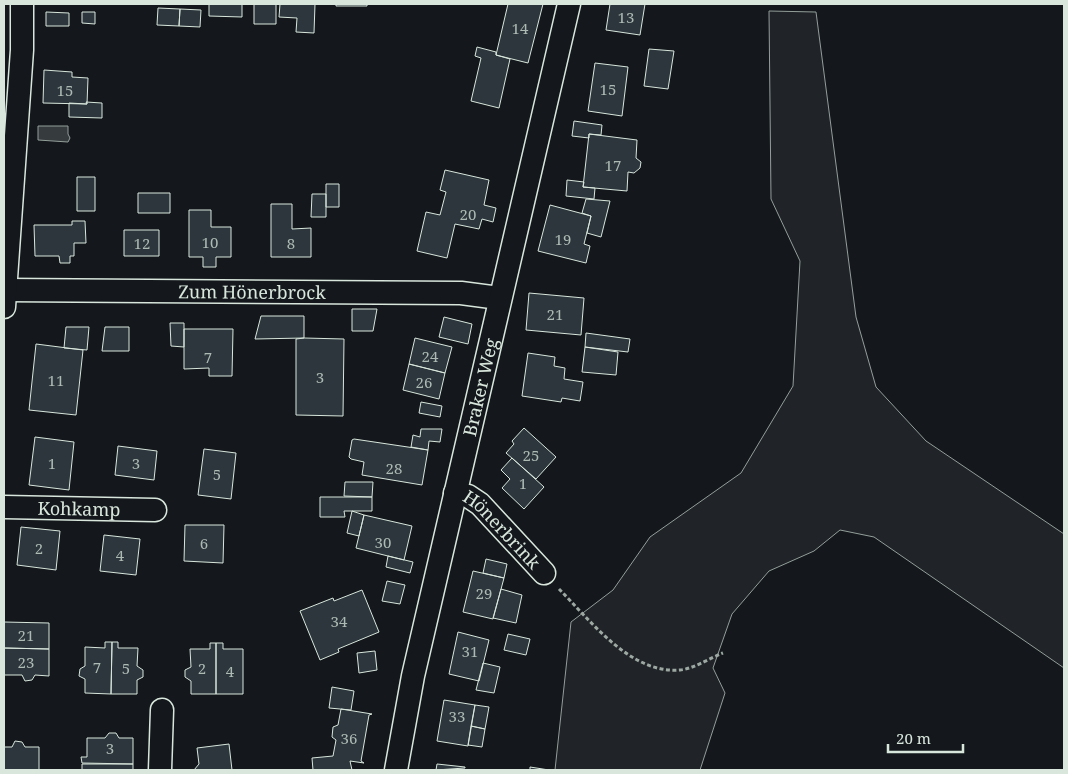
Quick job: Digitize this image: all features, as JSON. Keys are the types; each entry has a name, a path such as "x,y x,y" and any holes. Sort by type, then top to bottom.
{"street":[{"path":"4,296 22,50 22,4"},
{"name":"Braker Weg","path":"396,770 413,676 499,298 569,4"},
{"name":"Zum Hönerbrock","path":"4,296 461,293 499,298"},
{"name":"Hönerbrink","path":"455,494 468,496 480,504 544,573"},
{"name":"Kohkamp","path":"4,506 155,510"},
{"path":"160,770 162,710"}],"path":[{"path":"544,573 627,654 655,668 681,670 723,652"}],"shaded area":[{"path":"769,11 816,12 856,317 876,387 926,441 1064,534 1064,668 874,537 840,530 814,551 769,571 732,614 713,668 725,693 700,770 555,770 571,622 613,590 650,537 741,473 793,386 800,261 771,199"},
{"path":"38,126 68,126 70,138 68,142 38,140"}],"building":[{"path":"209,4 242,4 242,17 209,16"},
{"path":"254,4 276,4 276,24 254,24"},
{"path":"280,4 315,4 314,33 296,32 297,18 279,17"},
{"path":"336,4 367,4 367,6 336,6"},
{"path":"508,4 543,4 528,63 496,55"},
{"path":"610,4 645,4 640,35 606,30"},
{"path":"158,8 180,9 179,26 157,25"},
{"path":"180,9 201,10 200,27 179,26"},
{"path":"46,12 69,13 69,26 46,26"},
{"path":"82,12 95,12 95,24 82,23"},
{"path":"477,47 496,52 496,55 510,59 499,108 471,101 481,58 475,56"},
{"path":"649,49 674,51 668,89 644,86"},
{"path":"595,63 628,67 622,116 588,111"},
{"path":"44,70 72,72 72,77 88,78 87,104 43,103"},
{"path":"86,102 102,103 102,118 69,117 69,103 87,104"},
{"path":"574,121 602,125 601,135 589,134 589,138 572,136"},
{"path":"589,134 637,140 636,158 641,162 640,168 634,173 628,172 627,191 583,187"},
{"path":"445,170 489,180 484,205 496,208 493,222 482,219 479,229 455,224 447,258 417,251 426,212 440,215 446,192 440,190"},
{"path":"77,177 95,177 95,211 77,211"},
{"path":"567,180 584,182 583,187 595,188 594,199 566,196"},
{"path":"326,184 339,184 339,207 326,207"},
{"path":"138,193 170,193 170,213 138,213"},
{"path":"312,194 326,194 326,217 311,217"},
{"path":"586,199 610,201 601,237 587,233 591,216 582,213"},
{"path":"271,204 292,204 292,229 311,228 311,257 271,257"},
{"path":"550,205 591,216 584,244 590,246 586,263 538,251"},
{"path":"189,210 211,210 211,227 231,227 231,257 216,257 216,267 203,267 203,257 189,257"},
{"path":"72,221 85,221 86,243 74,243 74,256 70,256 70,263 60,263 59,256 35,256 34,225 72,225"},
{"path":"124,230 159,230 159,256 124,256"},
{"path":"529,293 584,298 581,335 526,330"},
{"path":"352,309 377,309 373,331 352,331"},
{"path":"261,316 304,316 304,338 255,339"},
{"path":"444,317 472,324 468,344 439,337"},
{"path":"170,323 184,323 184,347 171,346"},
{"path":"66,327 89,327 87,350 64,348"},
{"path":"105,327 129,327 129,351 102,351"},
{"path":"184,329 233,329 232,376 209,376 209,368 184,369"},
{"path":"586,333 630,339 628,352 585,347"},
{"path":"415,338 452,347 445,373 409,364"},
{"path":"296,339 344,339 343,416 296,415"},
{"path":"36,344 83,350 76,415 29,410"},
{"path":"585,347 618,352 616,375 582,372"},
{"path":"528,353 555,357 554,366 565,368 564,379 583,382 580,401 562,398 561,402 522,396"},
{"path":"409,364 445,373 439,399 403,390"},
{"path":"421,402 442,406 440,417 419,413"},
{"path":"524,428 556,457 536,479 506,453 514,444 512,441"},
{"path":"421,429 442,429 440,442 429,441 428,450 411,447 413,435 420,437"},
{"path":"35,437 74,442 69,490 29,485"},
{"path":"352,440 428,450 422,485 362,475 364,462 349,457"},
{"path":"118,446 157,451 154,480 115,475"},
{"path":"204,449 236,453 231,499 198,495"},
{"path":"512,458 544,487 524,509 502,488 510,479 501,470"},
{"path":"345,482 373,482 372,497 344,496"},
{"path":"320,497 372,497 372,511 344,511 345,517 320,517"},
{"path":"352,511 364,515 359,536 347,533"},
{"path":"364,515 412,526 404,560 356,548"},
{"path":"185,525 224,525 223,563 184,561"},
{"path":"21,527 60,531 56,570 17,565"},
{"path":"104,535 140,539 136,575 100,571"},
{"path":"388,556 413,562 410,573 386,567"},
{"path":"486,559 507,564 504,578 483,573"},
{"path":"473,571 504,578 493,619 463,612"},
{"path":"387,581 405,585 400,604 382,601"},
{"path":"501,589 522,595 516,623 493,618"},
{"path":"362,590 379,632 338,649 339,652 320,660 300,611 333,598 334,601"},
{"path":"4,622 49,623 49,649 4,648"},
{"path":"458,632 489,640 479,681 449,674"},
{"path":"508,634 530,639 526,655 504,650"},
{"path":"105,642 112,642 111,694 85,693 85,679 79,676 80,669 85,666 85,647 105,648"},
{"path":"112,642 118,642 118,648 138,648 137,666 143,670 143,677 137,680 137,694 111,694"},
{"path":"210,643 216,643 216,694 191,694 191,681 185,677 185,670 191,667 190,649 210,649"},
{"path":"216,643 223,643 223,649 243,649 243,694 216,694"},
{"path":"4,648 49,649 49,676 35,675 32,680 25,681 22,675 4,675"},
{"path":"375,651 377,670 359,673 357,653"},
{"path":"483,663 500,667 494,693 476,690"},
{"path":"332,687 354,691 351,710 329,708"},
{"path":"444,700 475,705 468,746 437,741"},
{"path":"475,705 489,707 485,729 471,726"},
{"path":"341,709 372,714 369,715 361,761 364,763 350,761 352,770 313,770 312,758 333,756 336,740 332,737 333,727 338,725"},
{"path":"471,726 485,729 482,747 468,745"},
{"path":"109,733 116,733 119,738 133,738 133,764 82,763 81,757 87,757 87,738 105,738"},
{"path":"15,741 22,742 25,747 39,747 39,770 4,770 4,747 12,747"},
{"path":"229,744 232,770 194,770 199,764 197,748"},
{"path":"82,764 133,764 133,770 82,770"},
{"path":"437,764 465,767 465,768 436,770"},
{"path":"530,767 549,770 530,770"}]}
